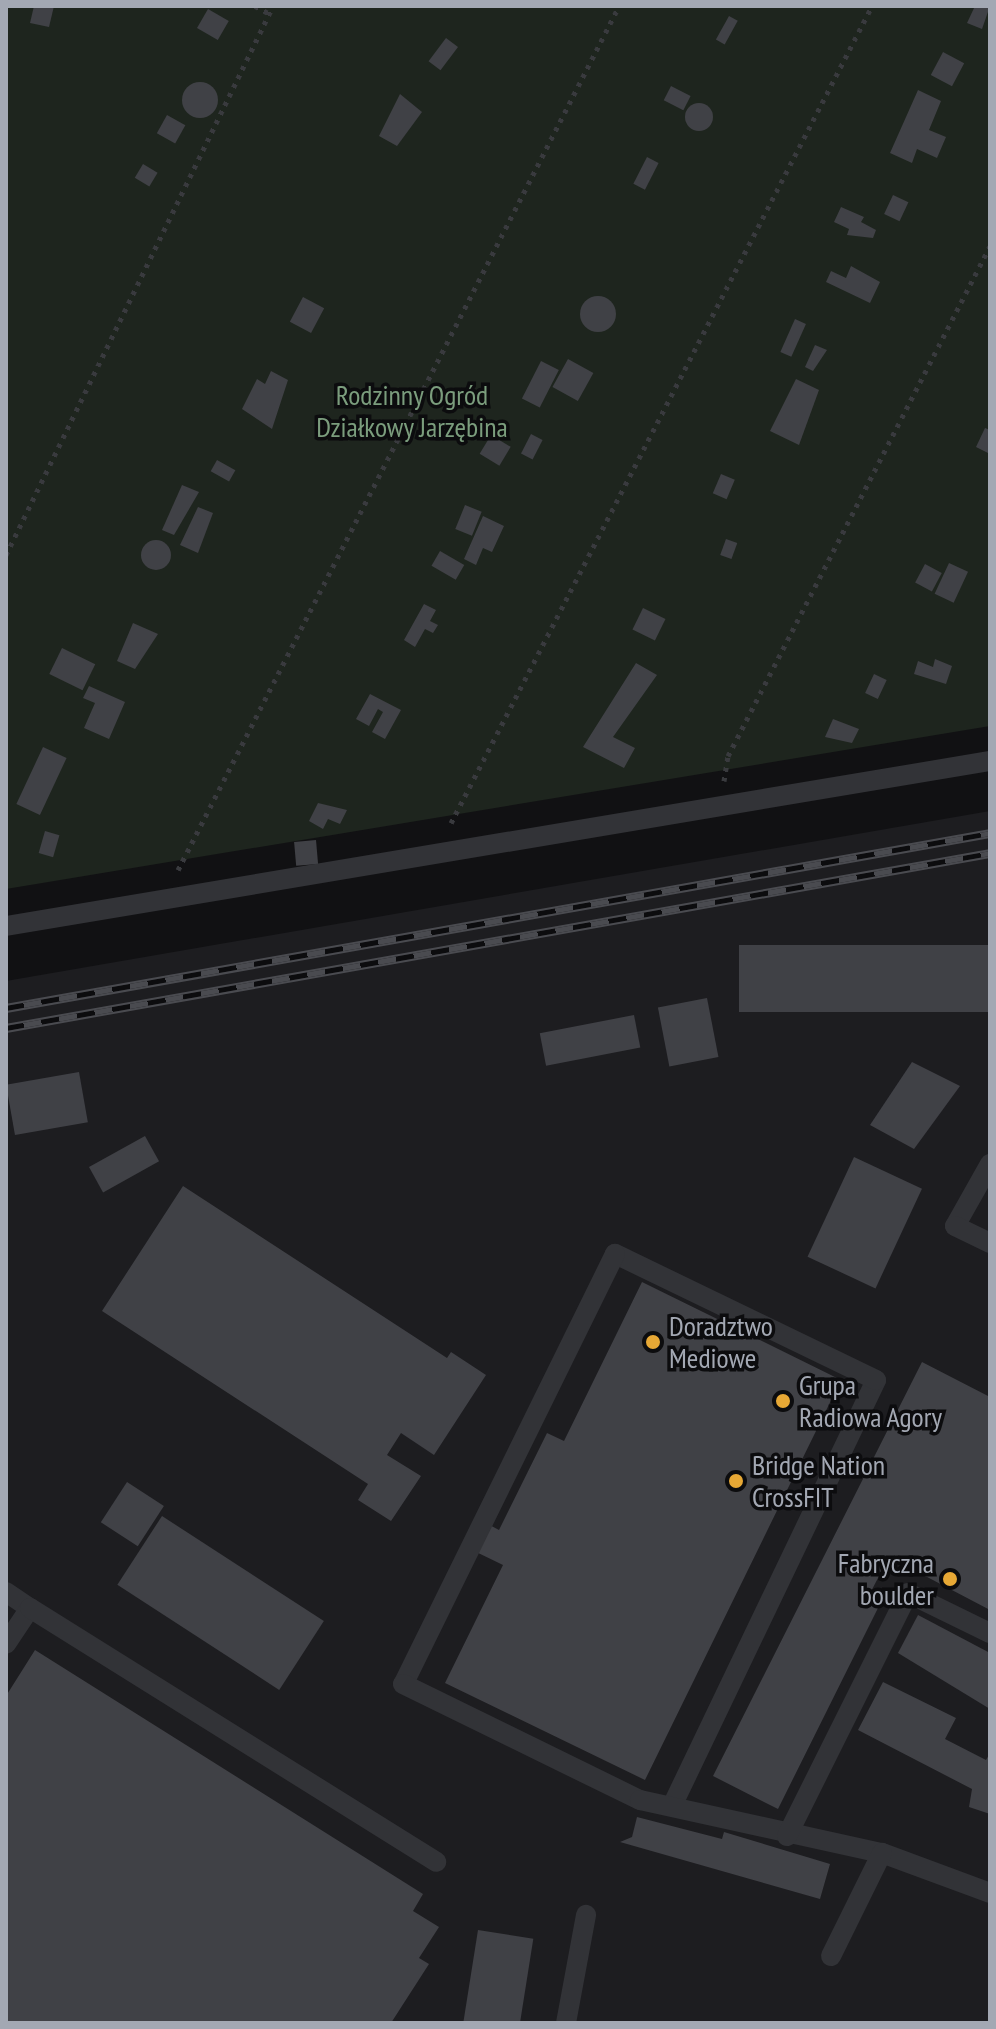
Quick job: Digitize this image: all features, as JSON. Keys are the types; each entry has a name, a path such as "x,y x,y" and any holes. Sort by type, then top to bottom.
{"lane":[{"path":"6,926 990,761"},
{"path":"990,1164 955,1226 990,1243"},
{"path":"672,1806 876,1380 615,1254 403,1684 640,1800 787,1836 882,1853 990,1893"},
{"path":"6,1592 436,1862"},
{"path":"787,1836 908,1593 990,1633"},
{"path":"6,1644 30,1608"},
{"path":"831,1956 882,1853"},
{"path":"566,2023 586,1915"}],"path":[{"path":"255,6 270,14"},
{"path":"6,555 273,6"},
{"path":"185,847 619,6"},
{"path":"462,803 872,6"},
{"path":"728,756 990,246"}],"shaded area":[{"path":"990,811 990,2023 6,2023 6,981"}],"green space":[{"name":"Rodzinny Ogród Działkowy Jarzębina","path":"6,6 990,6 990,726 6,889"}],"building":[{"path":"34,6 54,6 49,27 30,23"},
{"path":"975,6 990,6 982,29 967,23"},
{"path":"208,9 229,21 218,40 197,28"},
{"path":"729,16 738,21 725,44 716,40"},
{"path":"446,38 458,47 441,70 429,61"},
{"path":"943,52 964,63 952,86 931,75"},
{"path":"200,82 213,87 218,100 213,113 200,118 187,113 182,100 187,87"},
{"path":"671,86 691,96 683,110 664,100"},
{"path":"918,90 941,101 929,130 946,137 937,158 917,149 912,163 890,153"},
{"path":"400,94 422,112 397,146 379,136"},
{"path":"699,103 709,107 713,117 709,127 699,131 689,127 685,117 689,107"},
{"path":"167,115 185,125 175,144 157,133"},
{"path":"647,157 659,163 645,190 633,184"},
{"path":"143,164 158,173 149,186 135,178"},
{"path":"893,195 908,202 900,221 884,214"},
{"path":"841,207 864,217 861,222 876,230 873,238 847,235 849,229 834,222"},
{"path":"851,266 880,282 870,303 826,282 831,271 846,278"},
{"path":"598,296 611,301 616,314 611,327 598,332 585,327 580,314 585,301"},
{"path":"303,297 324,308 311,333 290,322"},
{"path":"795,319 806,324 791,357 780,352"},
{"path":"815,345 827,350 813,371 805,367"},
{"path":"568,359 593,373 578,401 552,387"},
{"path":"541,361 559,370 540,408 522,398"},
{"path":"271,371 288,380 272,429 242,409 257,379 265,384"},
{"path":"796,379 819,390 799,445 770,431"},
{"path":"985,428 990,430 990,454 976,447"},
{"path":"531,434 543,440 533,460 521,454"},
{"path":"491,435 511,447 499,466 480,454"},
{"path":"217,460 235,470 229,482 211,471"},
{"path":"721,474 735,480 727,499 713,493"},
{"path":"182,485 199,492 174,535 162,530"},
{"path":"465,505 482,512 472,536 455,529"},
{"path":"198,507 213,513 198,553 180,545"},
{"path":"483,516 504,526 492,552 483,548 476,565 464,559"},
{"path":"726,539 737,543 731,559 720,555"},
{"path":"156,540 162,541 170,549 170,561 162,569 156,570 150,569 142,561 141,555 142,549 150,541"},
{"path":"440,551 464,565 456,580 432,566"},
{"path":"949,563 968,572 954,603 935,594"},
{"path":"925,564 942,573 932,591 915,583"},
{"path":"424,604 436,610 430,621 438,625 433,633 425,629 415,647 404,640"},
{"path":"643,608 665,619 655,641 632,630"},
{"path":"133,623 158,634 135,669 117,661"},
{"path":"62,648 95,664 83,690 49,674"},
{"path":"935,659 952,666 946,684 914,674 918,661 933,667"},
{"path":"636,663 657,675 613,737 635,748 624,768 583,747"},
{"path":"874,674 887,680 878,699 865,693"},
{"path":"89,686 125,702 109,739 84,728 95,703 83,698"},
{"path":"370,694 401,710 385,739 372,732 383,712 378,709 369,726 356,719"},
{"path":"833,719 859,729 852,743 825,737"},
{"path":"43,747 67,758 40,815 16,804"},
{"path":"318,803 347,810 340,824 328,819 323,829 309,821"},
{"path":"45,831 59,835 53,857 39,853"},
{"path":"316,840 318,864 296,866 294,842"},
{"path":"739,945 990,945 990,1012 739,1012"},
{"path":"707,998 718,1057 669,1066 658,1008"},
{"path":"634,1015 640,1047 546,1066 540,1033"},
{"path":"912,1062 960,1086 914,1149 870,1125"},
{"path":"79,1072 88,1122 15,1135 6,1085"},
{"path":"145,1136 159,1161 103,1192 89,1167"},
{"path":"854,1157 922,1189 875,1288 808,1257"},
{"path":"183,1186 447,1358 451,1352 486,1375 434,1455 401,1433 387,1455 421,1476 391,1521 358,1500 368,1484 102,1311"},
{"path":"642,1282 841,1380 645,1780 445,1683 503,1565 470,1549 484,1522 499,1530 547,1433 564,1441"},
{"path":"922,1362 990,1397 990,1610 889,1557 866,1601 878,1608 778,1809 713,1776"},
{"path":"127,1482 164,1506 138,1546 101,1522"},
{"path":"162,1516 324,1621 279,1690 117,1585"},
{"path":"918,1615 990,1653 990,1709 898,1653"},
{"path":"35,1650 423,1894 413,1911 439,1927 419,1958 429,1964 391,2023 6,2023 6,1696"},
{"path":"883,1682 956,1718 945,1739 986,1760 990,1753 990,1814 969,1807 972,1789 858,1730"},
{"path":"637,1817 722,1839 724,1832 830,1864 820,1899 620,1842 632,1837"},
{"path":"478,1930 533,1939 520,2023 463,2023"}],"railway":[{"path":"6,1008 990,833"},
{"path":"6,1028 990,853"}],"place":[{"name":"Doradztwo Mediowe","path":"653,1342"},
{"name":"Grupa Radiowa Agory","path":"783,1401"},
{"name":"Bridge Nation CrossFIT","path":"736,1481"},
{"name":"Fabryczna boulder","path":"950,1579"}]}
